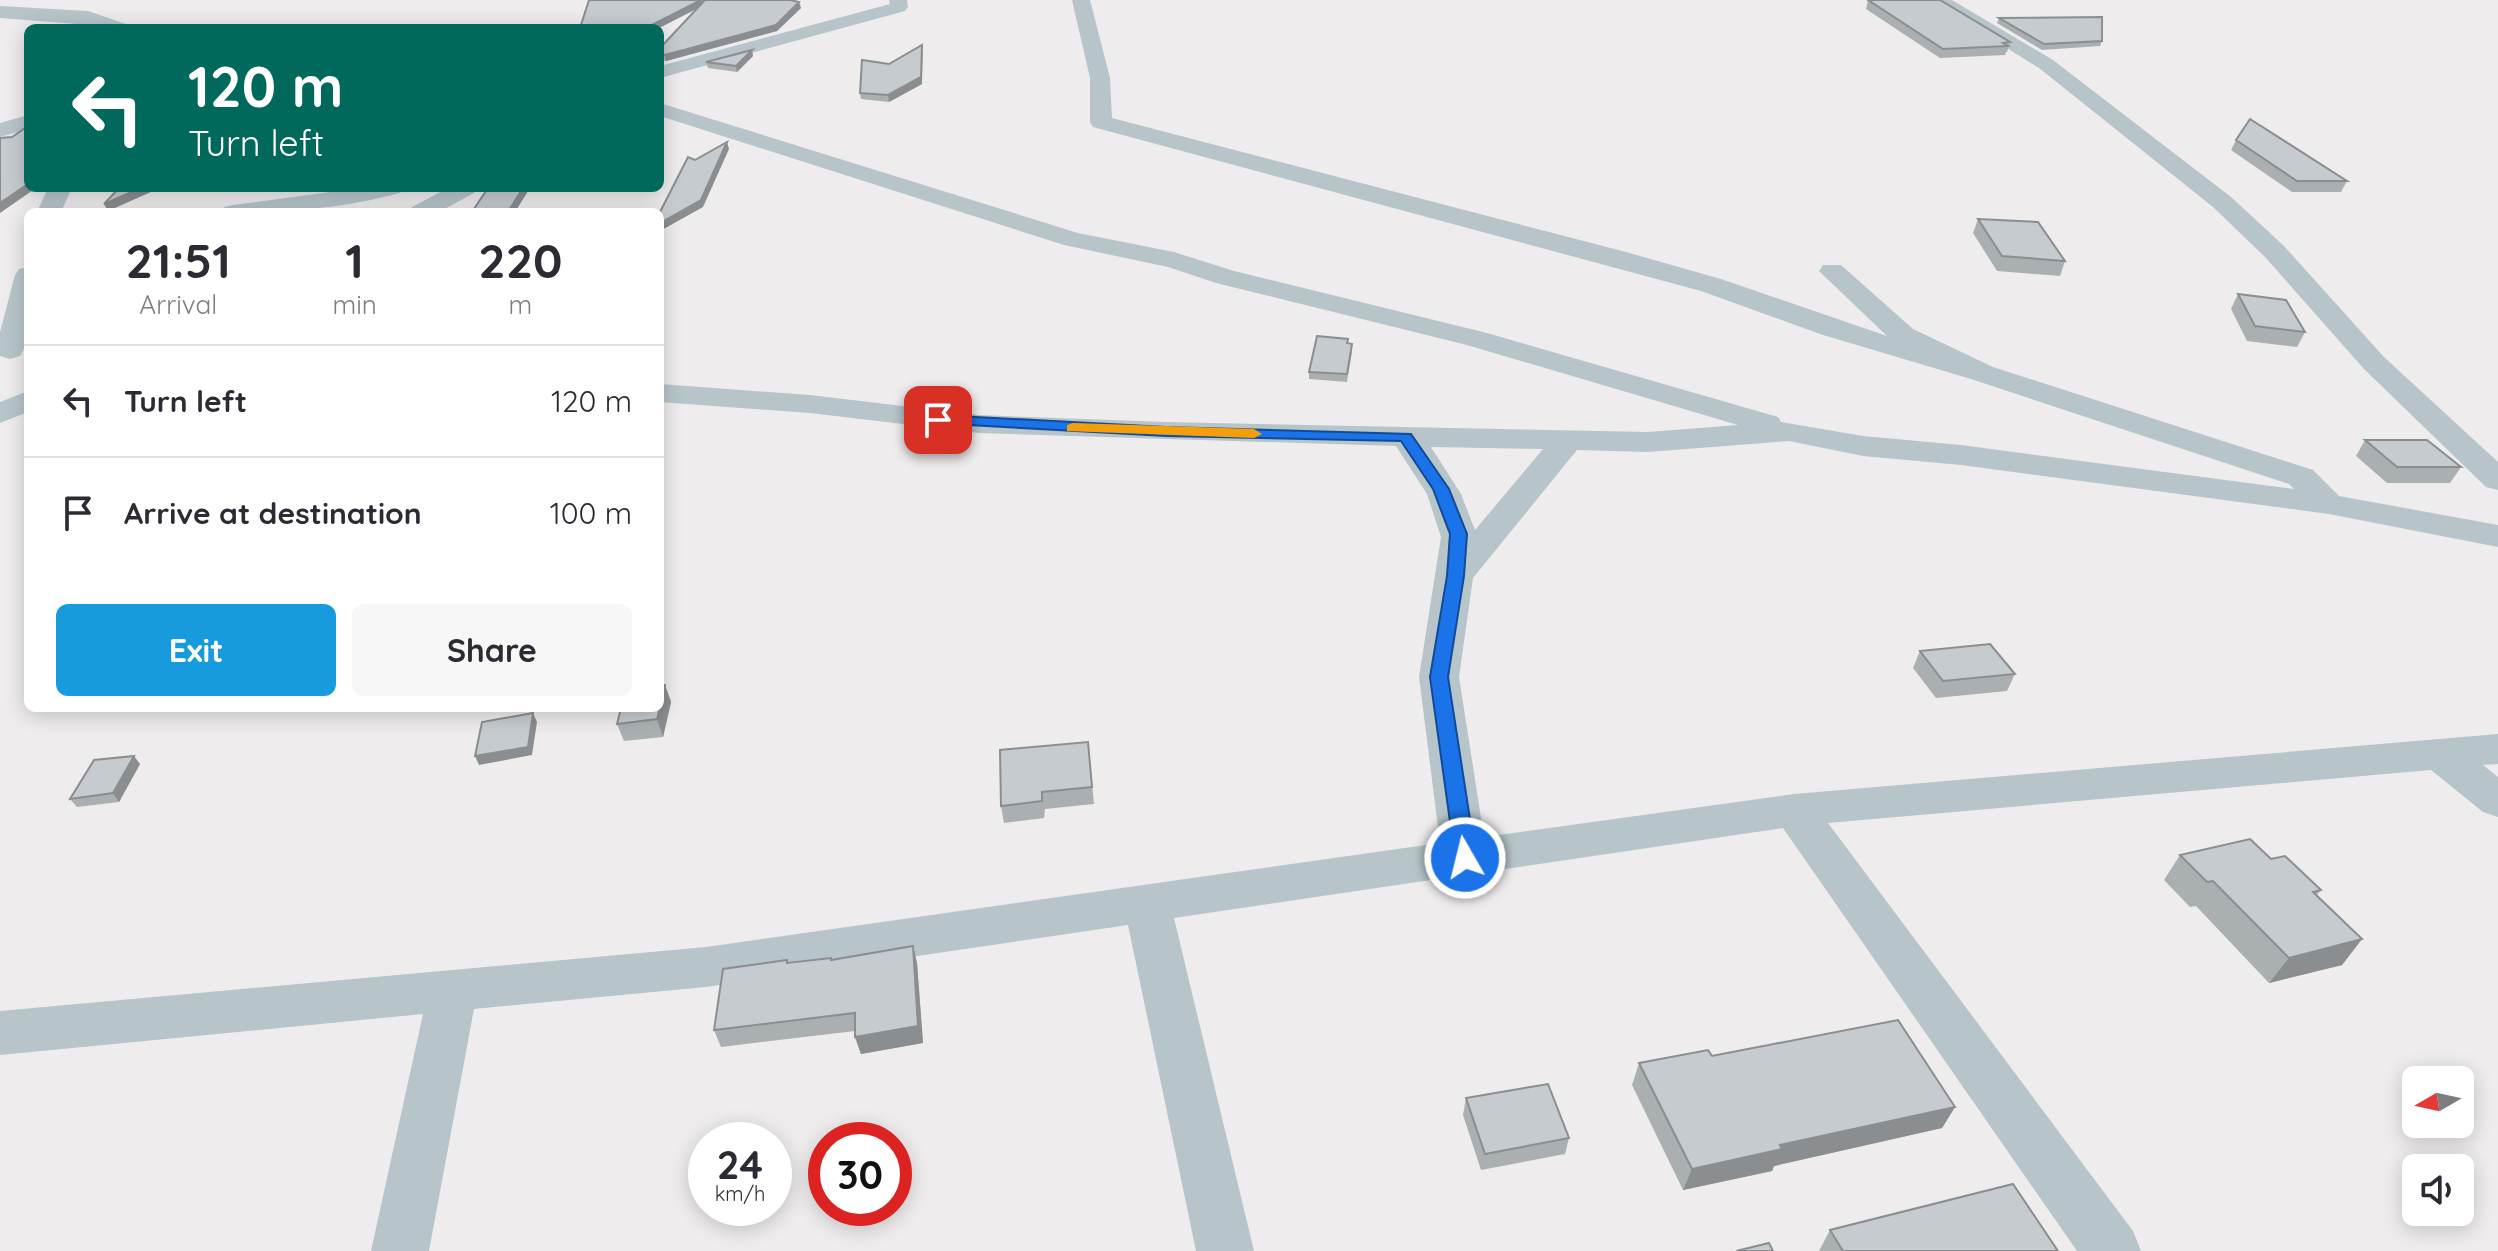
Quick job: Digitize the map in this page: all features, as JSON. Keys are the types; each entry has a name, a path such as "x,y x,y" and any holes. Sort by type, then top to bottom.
{"street":[{"path":"664,71 899,7 898,0"},
{"path":"1081,0 1100,78 1101,122 1711,285 1833,329 1982,373 2301,477 2329,504"},
{"path":"1939,0 2046,64 2222,202 2275,252 2374,363 2498,480"},
{"path":"0,12 38,7 108,24"},
{"path":"664,110 1073,240 1174,260 1225,277 1477,339 1789,431 1863,446 1961,455 2329,504 2498,536"},
{"path":"0,130 24,123"},
{"path":"270,208 335,201 374,192"},
{"path":"428,208 458,192"},
{"path":"1832,271 1903,335 1982,373"},
{"path":"13,350 24,295"},
{"path":"664,393 810,404 979,424 1648,442 1789,431"},
{"path":"0,414 24,402"},
{"path":"1405,437 1418,450 1441,489 1458,534 1455,576 1439,677 1465,858"},
{"path":"1455,576 1568,440"},
{"path":"0,1033 706,967 1794,810 2498,749"},
{"path":"2440,754 2498,801"},
{"path":"1794,810 2112,1251"},
{"path":"1147,904 1225,1251"},
{"path":"400,1251 453,991"}],"building":[{"path":"589,0 701,0 654,24 581,24"},
{"path":"705,0 799,2 776,25 665,55 664,44"},
{"path":"1868,0 1940,0 2010,42 2003,43 2008,46 1943,49"},
{"path":"2102,17 2102,41 2044,44 1999,18"},
{"path":"922,45 921,77 888,95 860,93 862,60 889,64"},
{"path":"752,50 736,66 706,62"},
{"path":"2250,119 2347,181 2297,181 2236,140"},
{"path":"24,129 24,187 0,203 0,138 12,137"},
{"path":"727,142 701,200 664,221 662,208 688,157 695,160"},
{"path":"115,192 132,192 104,204"},
{"path":"485,192 520,192 510,208 475,208"},
{"path":"1978,219 2038,222 2065,261 2002,256"},
{"path":"2238,294 2286,300 2305,332 2255,326"},
{"path":"1317,336 1348,339 1347,343 1352,344 1347,374 1309,372"},
{"path":"2365,440 2427,440 2461,467 2397,467"},
{"path":"1990,644 2015,674 1943,681 1920,651"},
{"path":"620,712 659,712 657,719 617,724"},
{"path":"533,713 528,747 475,756 482,722"},
{"path":"1088,742 1092,787 1042,792 1042,801 1001,806 1000,750"},
{"path":"134,756 113,793 70,799 94,760"},
{"path":"2250,839 2271,859 2285,856 2321,890 2313,892 2362,939 2289,958 2213,881 2207,882 2180,855"},
{"path":"913,946 918,1026 855,1037 855,1013 714,1030 723,969 787,960 787,963 831,960"},
{"path":"1898,1020 1955,1107 1780,1145 1782,1149 1692,1169 1639,1063 1708,1050 1712,1056"},
{"path":"1548,1084 1569,1138 1485,1154 1466,1098"},
{"path":"2013,1184 2058,1251 1843,1251 1830,1230"},
{"path":"1769,1243 1773,1251 1736,1251"}],"slow traffic":[{"path":"1073,428 1254,434"}],"route":[{"path":"938,420 1166,432 1405,437 1418,450 1441,489 1458,534 1455,576 1439,677 1465,858"}]}
